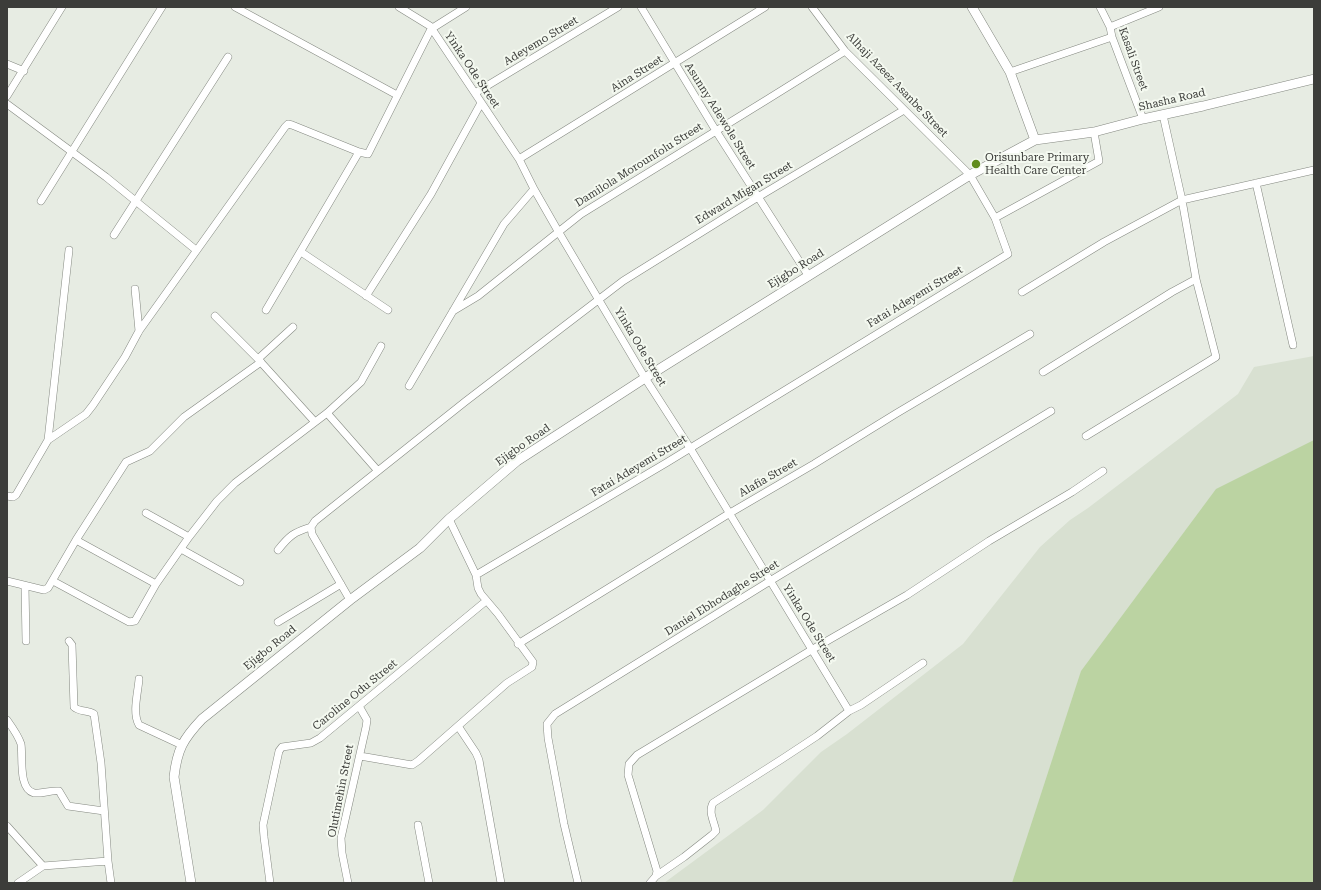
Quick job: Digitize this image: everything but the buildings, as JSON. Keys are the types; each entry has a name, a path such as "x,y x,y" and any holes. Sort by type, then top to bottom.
{"street":[{"path":"7,96 24,71 62,7"},
{"path":"41,201 162,7"},
{"path":"235,7 397,95"},
{"name":"Yinka Ode Street","path":"399,7 427,24 431,29 519,159 558,231 645,378 730,513 849,711"},
{"path":"48,440 86,414 93,405 125,356 139,331 285,127 288,124 292,125 359,152 368,154 431,29 466,7"},
{"name":"Adeyemo Street","path":"475,93 618,7"},
{"name":"Asunny Adewole Street","path":"641,7 716,131 808,275"},
{"name":"Aina Street","path":"519,159 765,7"},
{"name":"Alhaji Azeez Asanbe Street","path":"812,7 845,51 970,174"},
{"path":"972,7 1010,72 1035,140"},
{"name":"Kasali Street","path":"1100,7 1110,27 1112,37 1143,119"},
{"path":"1110,27 1159,7"},
{"path":"1010,72 1112,37"},
{"name":"Damilola Morounfolu Street","path":"454,311 478,296 581,214 845,51"},
{"path":"114,234 228,57"},
{"path":"7,64 24,71"},
{"name":"Shasha Road","path":"1035,140 1094,132 1314,79"},
{"path":"366,296 431,194 481,102"},
{"path":"7,104 72,151 196,250"},
{"name":"Edward Migan Street","path":"278,550 288,538 298,531 311,526 315,520 598,298 758,197 904,110"},
{"path":"1086,436 1216,357 1196,279 1182,200 1163,115"},
{"path":"995,218 1099,162 1094,132"},
{"name":"Ejigbo Road","path":"191,883 174,777 176,760 182,745 189,732 202,719 350,600 420,548 449,519 517,461 645,378 970,174 1035,140"},
{"path":"266,310 359,152"},
{"path":"1022,292 1104,242 1182,200 1314,170"},
{"name":"Fatai Adeyemi Street","path":"476,575 690,448 1008,254 995,218 970,174"},
{"path":"1256,183 1293,345"},
{"path":"409,386 504,224 534,189"},
{"path":"7,496 13,497 16,495 48,440 69,250"},
{"path":"301,252 388,310"},
{"path":"1044,372 1172,292 1196,279"},
{"path":"135,289 139,331"},
{"path":"215,316 259,360 315,422"},
{"path":"7,581 44,590 48,588 76,540 126,462 150,451 184,417 259,360 293,327"},
{"name":"Alafia Street","path":"518,644 730,513 1030,334"},
{"path":"53,581 132,622 134,621 156,584 189,537 217,501 235,483 327,413 362,380 381,346"},
{"name":"Daniel Ebhodaghe Street","path":"578,883 564,824 548,738 547,724 555,714 770,581 1051,411"},
{"path":"327,413 378,471"},
{"path":"656,876 657,871 628,775 629,764 637,755 813,649 907,595 989,541 1072,492 1104,471"},
{"path":"146,514 189,537"},
{"path":"360,756 412,765 507,683 532,666 533,662 518,644 498,614 486,601 478,588 476,575 449,519"},
{"path":"311,526 312,534 350,600"},
{"path":"76,540 156,584"},
{"path":"181,549 240,582"},
{"path":"278,622 340,584"},
{"path":"25,586 26,641"},
{"name":"Caroline Odu Street","path":"270,883 264,826 279,751 282,747 287,745 311,743 320,738 441,640 486,601"},
{"path":"69,641 72,645 74,707 76,709 94,714 101,763 111,883"},
{"path":"650,883 656,876 684,857 716,831 711,814 711,807 713,803 799,748 849,711 923,663"},
{"path":"139,679 136,720 139,725 182,745"},
{"name":"Olutimehin Street","path":"348,883 342,853 341,838 360,756 366,720 358,706"},
{"path":"7,720 17,734 21,745 22,773 25,785 29,791 35,793 59,791 68,806 104,811"},
{"path":"458,726 476,752 479,760 501,883"},
{"path":"418,825 429,883"},
{"path":"7,826 43,866"},
{"path":"18,883 43,866 108,861"}],"shaded area":[{"path":"1314,356 1314,883 664,883 763,810 821,752 847,734 963,644 1040,547 1070,520 1238,394 1254,367"}],"green space":[{"path":"1314,440 1314,883 1012,883 1081,671 1216,489"}],"place":[{"name":"Orisunbare Primary Health Care Center","path":"976,164"}]}
